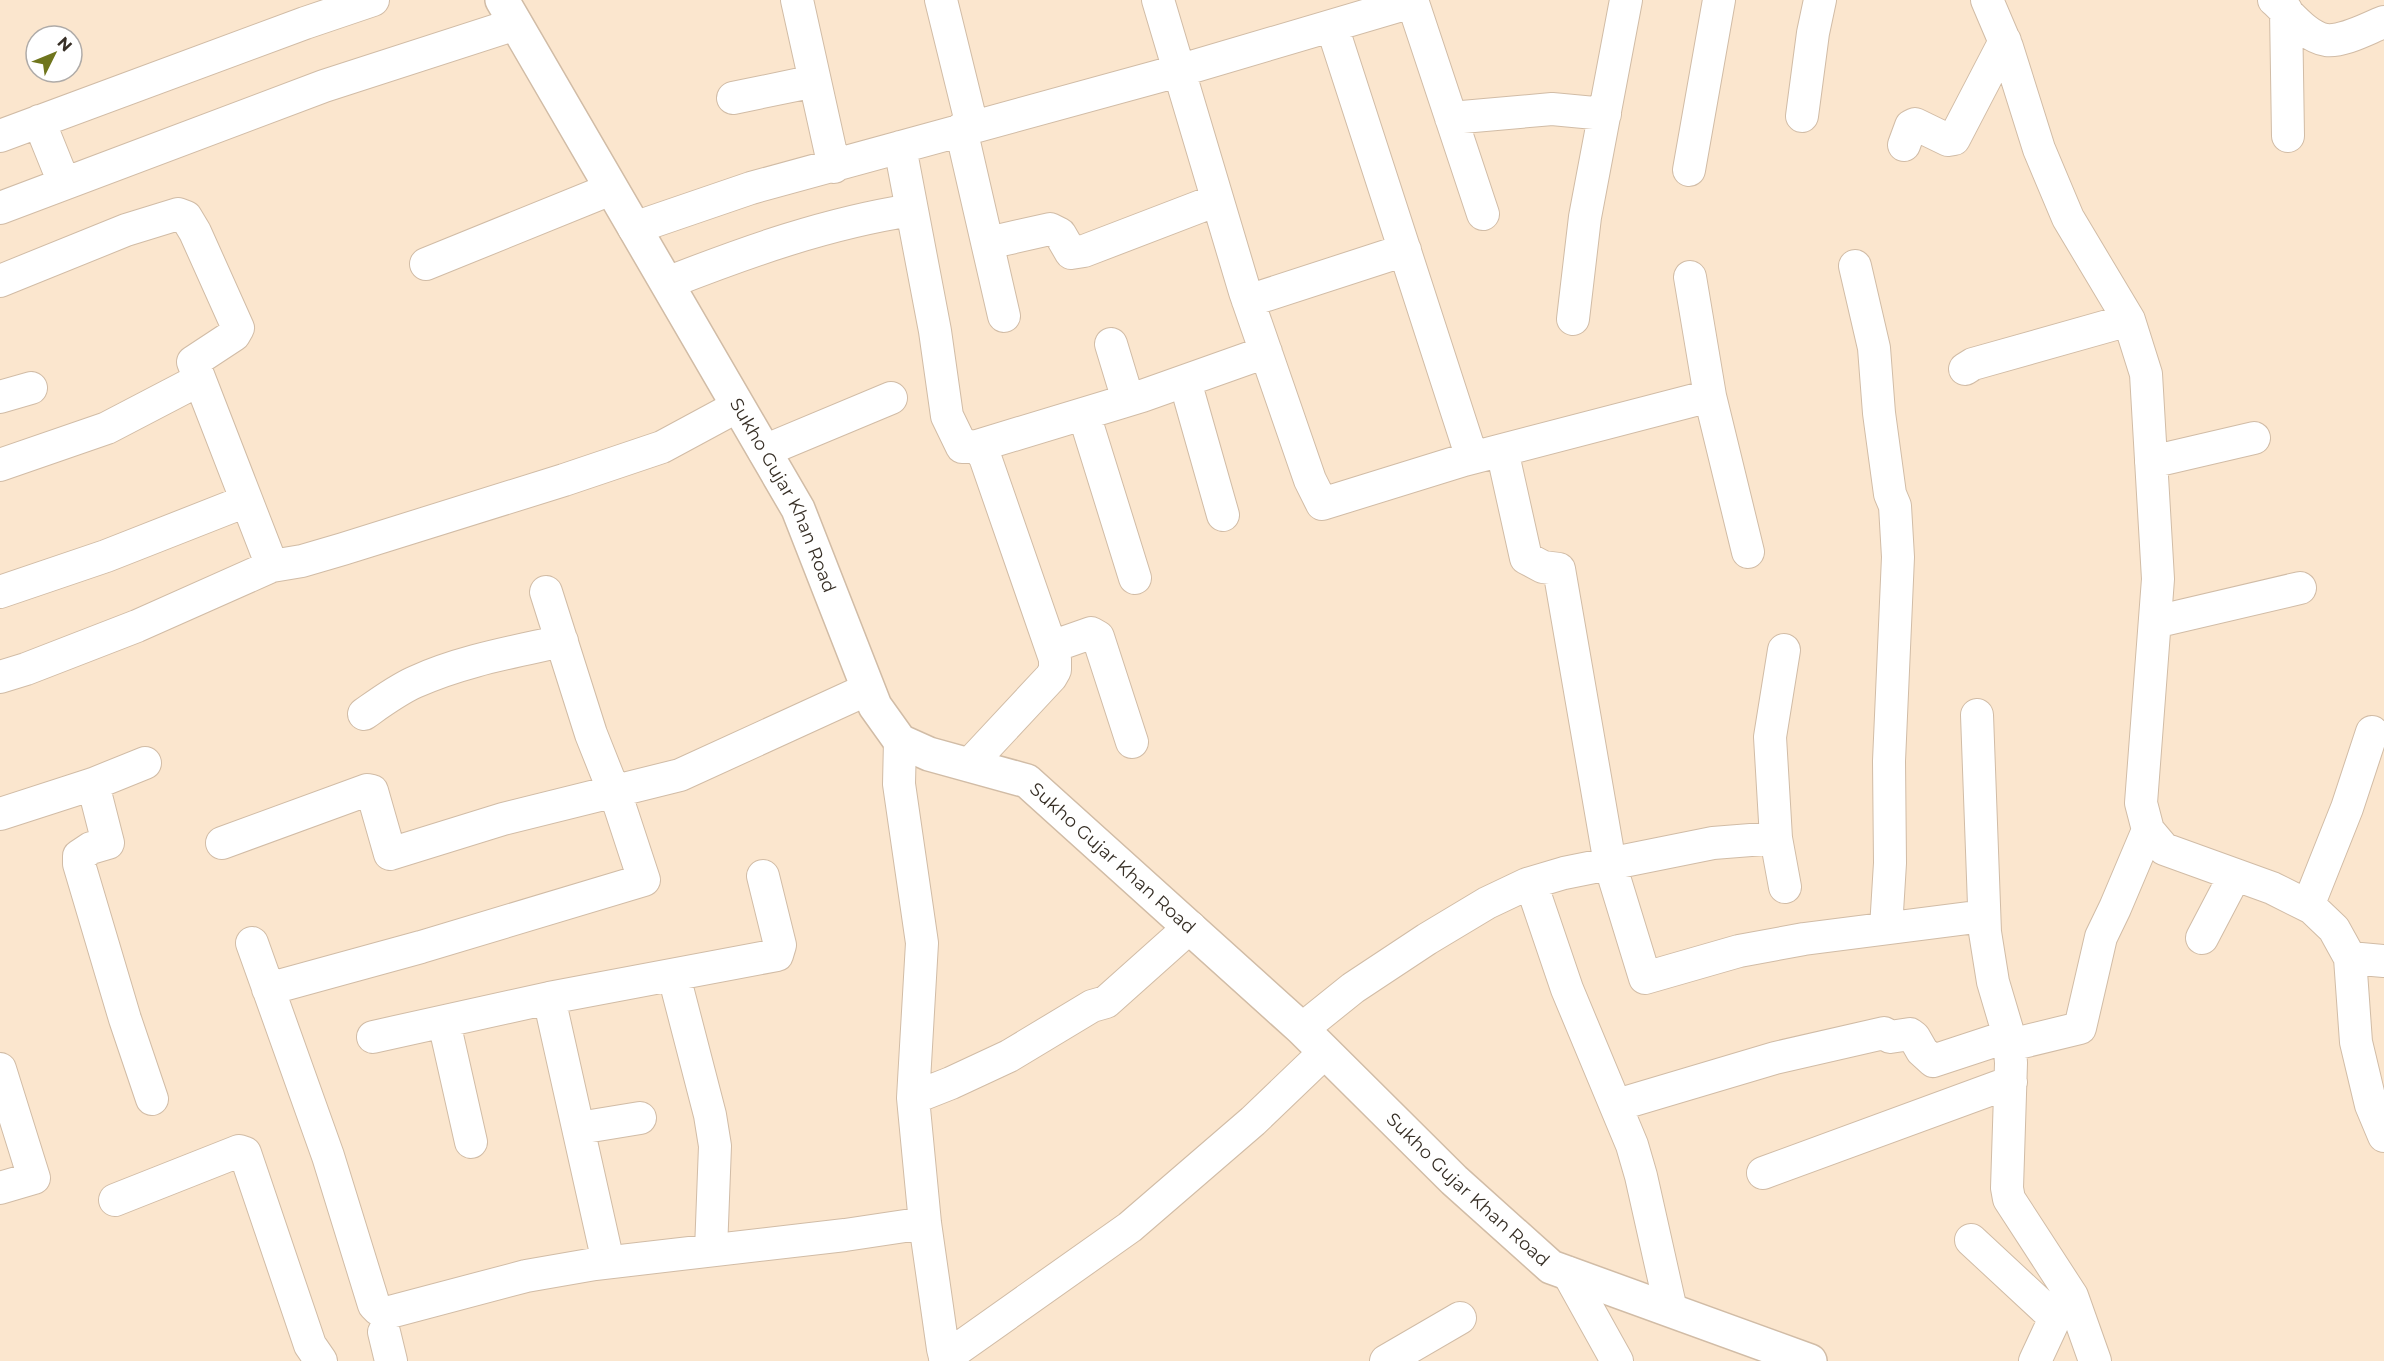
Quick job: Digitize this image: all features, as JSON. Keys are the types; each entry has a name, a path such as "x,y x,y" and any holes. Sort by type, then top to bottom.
{"main road":[{"name":"Sukho Gujar Khan Road","path":"509,12 798,509 874,706 900,741 929,754 1027,782 1302,1029 1454,1180 1551,1267 1810,1361"}],"street":[{"path":"0,135 374,0"},
{"path":"797,0 834,167"},
{"path":"941,0 1004,316"},
{"path":"1158,0 1248,301 1310,480 1322,504 1472,458 1710,396"},
{"path":"1573,319 1585,217 1626,0"},
{"path":"1689,170 1719,0"},
{"path":"1802,116 1812,33 1820,0"},
{"path":"1987,0 2005,41 2039,149 2068,218 2129,320 2146,374 2158,579 2141,803 2148,830 2164,849 2272,888 2308,906 2334,929 2350,957 2356,1042 2371,1105 2384,1136"},
{"path":"634,228 752,188 1178,71 1412,1 1483,214"},
{"path":"2280,5 2305,29 2326,40 2339,38 2384,22"},
{"path":"2280,5 2288,136"},
{"path":"0,208 324,86 509,12"},
{"path":"1332,26 1472,458"},
{"path":"1904,145 1911,126 1915,124 1948,140 1954,139 2005,41"},
{"path":"733,98 815,81"},
{"path":"1451,118 1552,109 1605,114"},
{"path":"39,121 64,183"},
{"path":"900,147 935,331 947,416 962,447 977,446 1084,414 1266,352"},
{"path":"426,264 611,189"},
{"path":"988,243 1050,229 1060,234 1071,253 1084,251 1217,200"},
{"path":"667,283 718,263 820,229 872,216 912,210"},
{"path":"0,281 126,230 178,214 186,217 238,328 234,335 193,362 198,380 272,566"},
{"path":"1248,301 1405,250"},
{"path":"1855,266 1874,348 1879,413 1890,494 1895,506 1898,557 1889,761 1890,863 1886,928"},
{"path":"1690,277 1710,396 1748,552"},
{"path":"1965,369 1973,364 2129,320"},
{"path":"1111,344 1128,400"},
{"path":"0,465 106,428 198,380"},
{"path":"1185,381 1223,515"},
{"path":"0,397 32,388"},
{"path":"764,451 891,398"},
{"path":"0,677 137,627 272,566 312,558 662,447 738,406"},
{"path":"1084,414 1136,578"},
{"path":"2151,462 2254,438"},
{"path":"969,765 1055,670 1055,659 988,465 977,446"},
{"path":"1502,450 1526,558 1543,567 1559,569 1610,864 1645,978 1739,951 1804,939 1984,916"},
{"path":"0,592 106,556 246,501"},
{"path":"2155,622 2300,588"},
{"path":"268,989 421,947 644,880 614,790 591,734 546,592"},
{"path":"1050,647 1090,633 1098,637 1132,742"},
{"path":"364,714 393,693 416,681 475,660 562,641"},
{"path":"1784,650 1770,737 1776,838 1785,887"},
{"path":"222,843 367,790 372,791 390,854 503,819 680,775 868,688"},
{"path":"1977,715 1984,916 1993,982 2009,1040 2011,1082 2007,1188 2009,1199 2072,1296 2095,1361"},
{"path":"2308,906 2347,808 2372,732"},
{"path":"900,741 899,784 922,943 913,1098 925,1223 946,1359 1130,1227 1253,1121 1325,1052"},
{"path":"0,814 93,784 145,763"},
{"path":"93,784 108,843 91,848 79,856 79,864 124,1019 153,1099"},
{"path":"1617,1105 1775,1058 1884,1033 1890,1037 1910,1034 1922,1051 1933,1061 2009,1040 2080,1028 2100,937 2115,908 2148,830"},
{"path":"1302,1029 1353,988 1427,939 1487,903 1531,883 1713,843 1776,838"},
{"path":"2202,938 2235,875"},
{"path":"373,1037 549,998 777,955 780,945 763,876"},
{"path":"1531,883 1568,989 1632,1144 1671,1310"},
{"path":"913,1098 1009,1056 1092,1006 1106,1002 1190,927"},
{"path":"252,943 328,1156 374,1305 380,1310 390,1312 526,1276 608,1262 925,1223"},
{"path":"2350,957 2384,961"},
{"path":"674,976 710,1115 715,1146 711,1250"},
{"path":"549,998 608,1262"},
{"path":"444,1022 471,1142"},
{"path":"0,1070 34,1178 0,1188"},
{"path":"1763,1173 2011,1082"},
{"path":"579,1128 640,1118"},
{"path":"115,1200 239,1151 245,1153 310,1345 321,1361"},
{"path":"1971,1240 2055,1318 2035,1361"},
{"path":"1568,1273 1617,1361"},
{"path":"1386,1361 1460,1318"}]}
